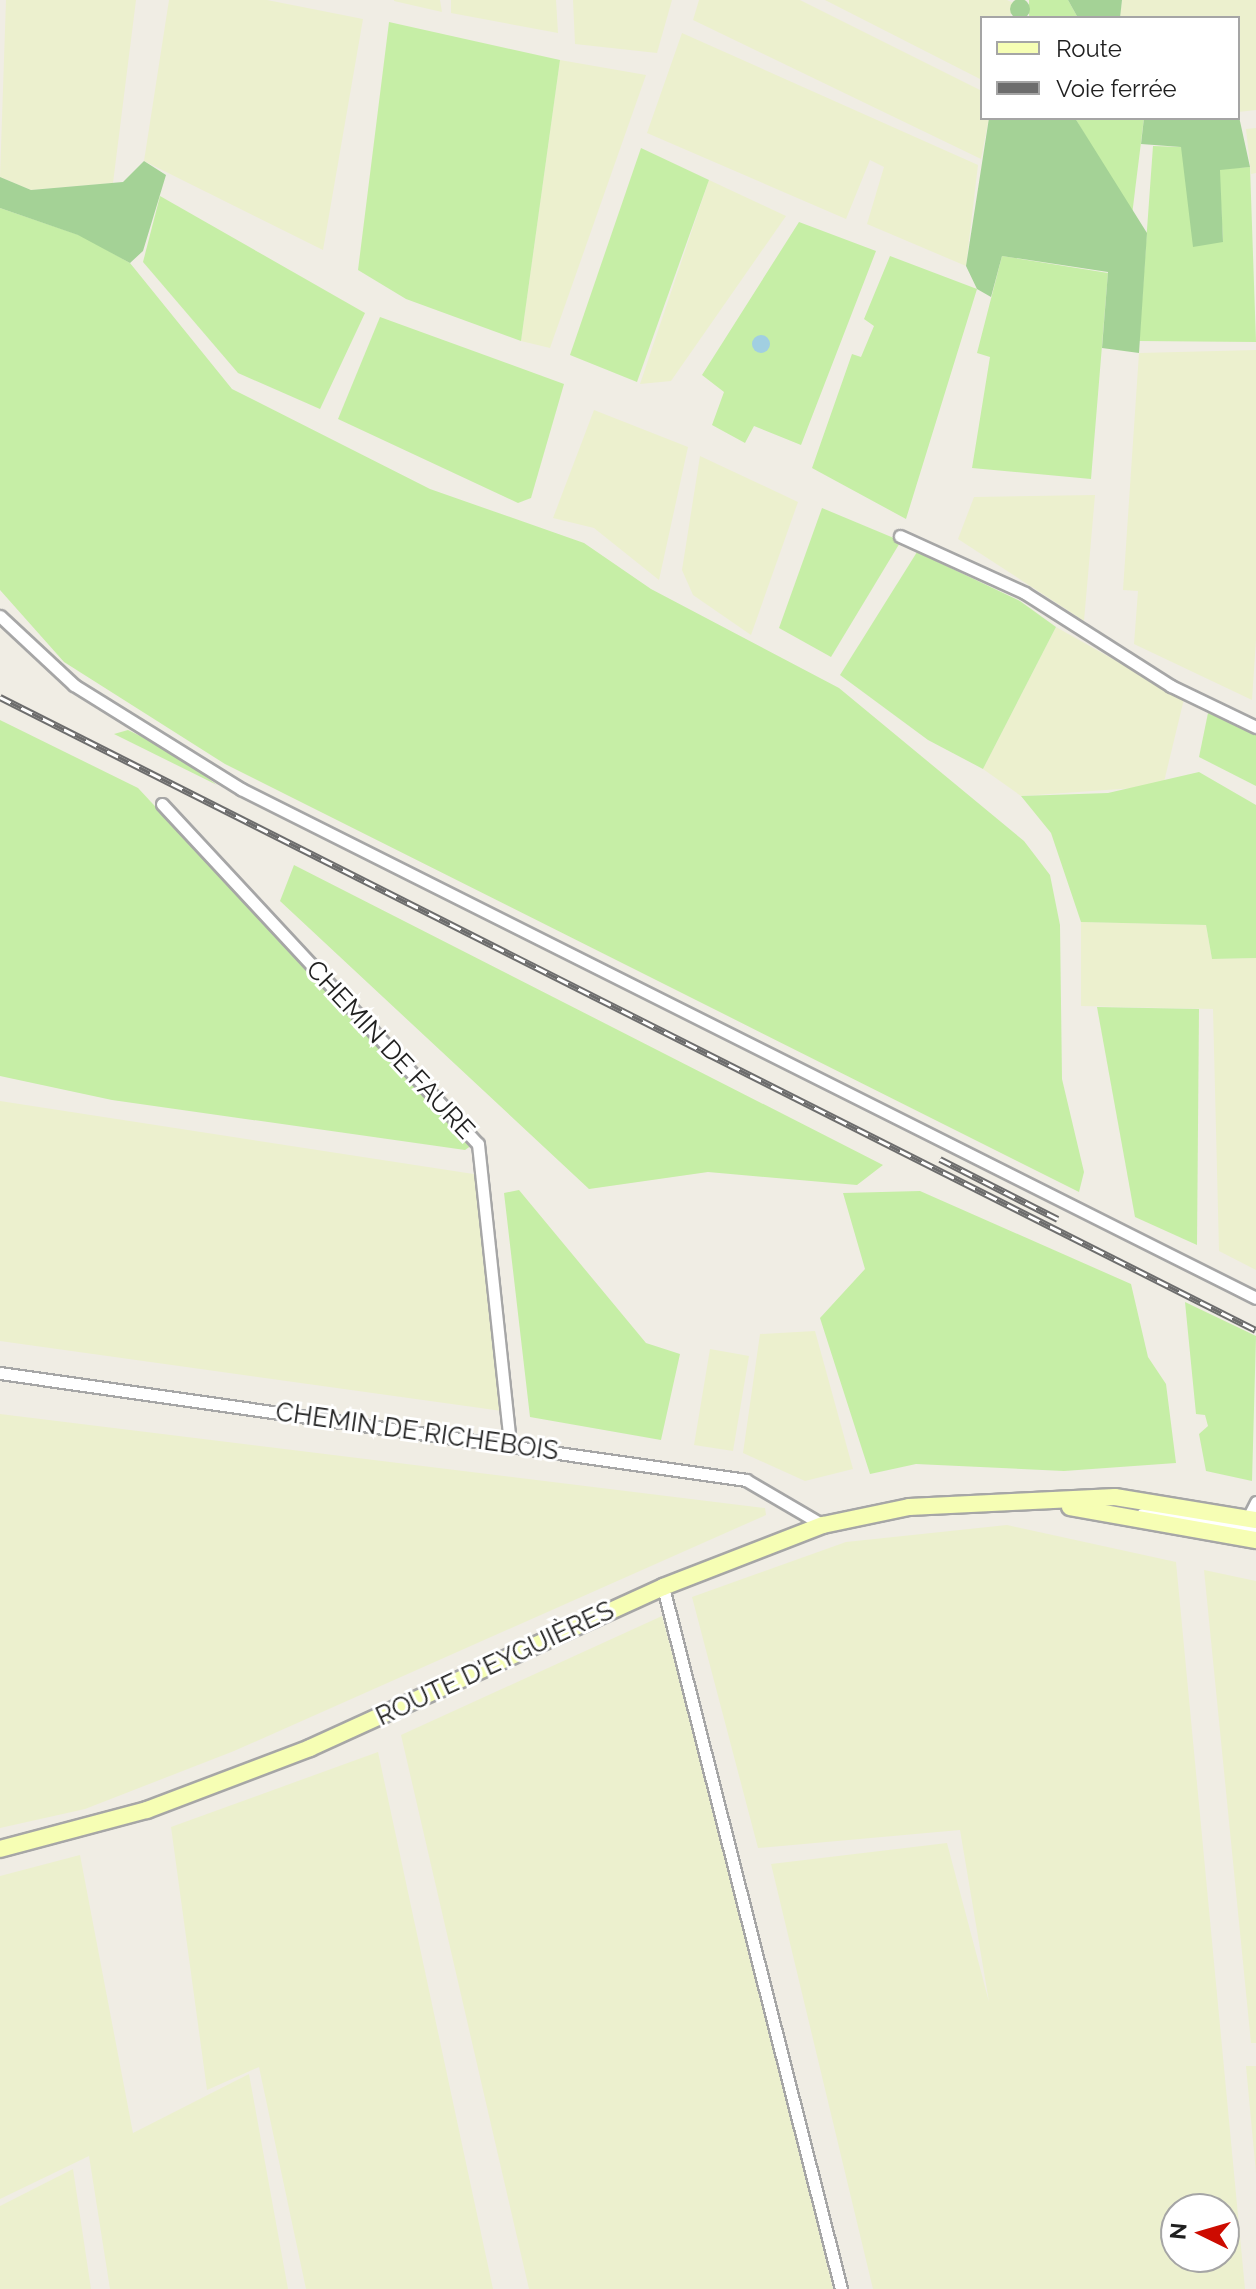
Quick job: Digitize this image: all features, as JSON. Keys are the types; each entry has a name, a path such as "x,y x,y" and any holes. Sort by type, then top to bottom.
{"main road":[{"name":"ROUTE D'EYGUIÈRES","path":"0,1849 147,1810 295,1754 663,1587 823,1525 909,1507 993,1500 1115,1497 1253,1523"},
{"name":"ROUTE D'EYGUIÈRES","path":"993,1500 1138,1514 1256,1540"}],"street":[{"path":"900,536 1025,593 1171,686 1256,727"},
{"path":"0,616 74,685 241,789 1256,1298"},
{"name":"CHEMIN DE FAURE","path":"162,804 478,1144 510,1445"},
{"name":"CHEMIN DE RICHEBOIS","path":"0,1373 746,1480 823,1525"},
{"path":"1138,1514 1253,1523 1256,1502"},
{"path":"663,1587 841,2289"}],"green space":[{"path":"6,0 136,0 113,183 31,190 0,177"},
{"path":"169,0 267,0 363,19 323,250 144,161"},
{"path":"440,0 442,12 394,1"},
{"path":"451,0 556,0 558,33 451,13"},
{"path":"573,0 672,0 657,53 575,44"},
{"path":"699,0 800,0 980,90 980,120 989,120 981,159 693,20"},
{"path":"825,0 1007,0 1013,3 1010,16 980,16 980,79"},
{"path":"1016,0 1024,0 1029,5 1027,16 1013,16 1011,13 1011,5"},
{"path":"1029,0 1068,0 1077,16 1029,16"},
{"path":"1068,0 1122,0 1120,16 1077,16"},
{"path":"1122,0 1256,0 1256,110 1240,112 1240,16 1120,16"},
{"path":"389,22 560,60 521,341 406,299 358,270"},
{"path":"682,33 978,165 966,266 867,224 884,167 870,160 846,219 647,133"},
{"path":"560,60 646,75 550,348 521,341"},
{"path":"989,120 1076,120 1147,233 1139,353 1102,348 1108,272 1002,256 991,297 977,289 966,266"},
{"path":"1076,120 1144,120 1132,215"},
{"path":"1144,120 1240,120 1250,167 1220,170 1223,242 1193,247 1181,147 1141,144"},
{"path":"1256,128 1256,173 1251,174 1246,129"},
{"path":"1153,146 1181,147 1223,242 1219,169 1250,167 1256,342 1139,341"},
{"path":"641,148 709,180 637,382 570,355"},
{"path":"144,161 166,175 143,251 130,263 78,235 0,208 0,177 31,190 123,182"},
{"path":"709,180 786,216 671,381 640,384"},
{"path":"160,196 365,313 320,409 238,373 143,262"},
{"path":"0,208 82,236 130,263 232,389 430,489 584,543 651,589 839,688 1024,841 1050,875 1060,925 1062,1079 1084,1172 1079,1192 225,764 64,662 0,590"},
{"path":"799,222 876,251 801,445 754,426 745,443 712,425 724,392 702,375"},
{"path":"890,256 977,289 906,519 812,468 852,354 861,357 874,326 864,319"},
{"path":"1002,256 1108,273 1091,479 972,468 990,357 977,353"},
{"path":"380,317 564,384 531,498 518,503 338,419"},
{"path":"1256,350 1256,640 1252,700 1134,644 1138,591 1123,590 1139,353"},
{"path":"594,410 688,447 659,580 594,528 553,518"},
{"path":"700,456 798,502 751,635 693,595 682,570"},
{"path":"1095,495 1084,621 958,539 974,497"},
{"path":"822,508 901,541 831,657 779,628"},
{"path":"917,552 1020,601 1056,627 983,769 928,740 840,675"},
{"path":"1056,627 1184,699 1163,786 1021,796 983,769"},
{"path":"1208,713 1256,732 1256,786 1199,757"},
{"path":"0,720 138,788 472,1145 465,1150 112,1100 0,1076"},
{"path":"128,730 173,752 217,785 114,734"},
{"path":"1199,772 1256,805 1256,958 1212,959 1206,925 1081,922 1051,833 1021,796 1108,793"},
{"path":"294,865 883,1165 857,1185 708,1172 589,1189 280,901"},
{"path":"1081,922 1206,925 1212,959 1256,958 1256,1270 1219,1251 1213,1009 1081,1006"},
{"path":"1097,1007 1199,1009 1197,1245 1135,1217"},
{"path":"0,1101 480,1175 502,1411 0,1341"},
{"path":"519,1190 646,1343 680,1354 661,1440 530,1417 504,1193"},
{"path":"920,1191 1131,1284 1148,1357 1166,1384 1176,1463 1064,1471 916,1464 870,1474 820,1318 865,1269 843,1193"},
{"path":"1185,1302 1256,1336 1252,1481 1206,1471 1199,1434 1208,1426 1205,1415 1196,1414"},
{"path":"815,1331 853,1469 805,1481 743,1453 760,1334"},
{"path":"710,1349 749,1356 733,1451 694,1445"},
{"path":"0,1414 765,1508 766,1515 234,1751 85,1809 0,1828"},
{"path":"1007,1525 1176,1562 1236,2193 1160,2193 1160,2273 1240,2273 1240,2236 1245,2289 873,2289 771,1864 947,1843 989,2002 960,1830 758,1848 692,1597 846,1542"},
{"path":"1204,1570 1256,1581 1256,2043 1251,2043"},
{"path":"662,1616 718,1823 833,2289 529,2289 401,1735"},
{"path":"378,1752 493,2289 306,2289 259,2067 207,2090 171,1827"},
{"path":"80,1855 133,2133 249,2074 288,2289 110,2289 89,2156 0,2199 0,1876"},
{"path":"1246,2066 1256,2066 1256,2173"},
{"path":"73,2169 91,2289 0,2289 0,2206"}],"water":[{"path":"761,335 770,344 761,353 752,344"}],"railway":[{"path":"0,697 1256,1330"},
{"path":"940,1159 1058,1219"}]}
